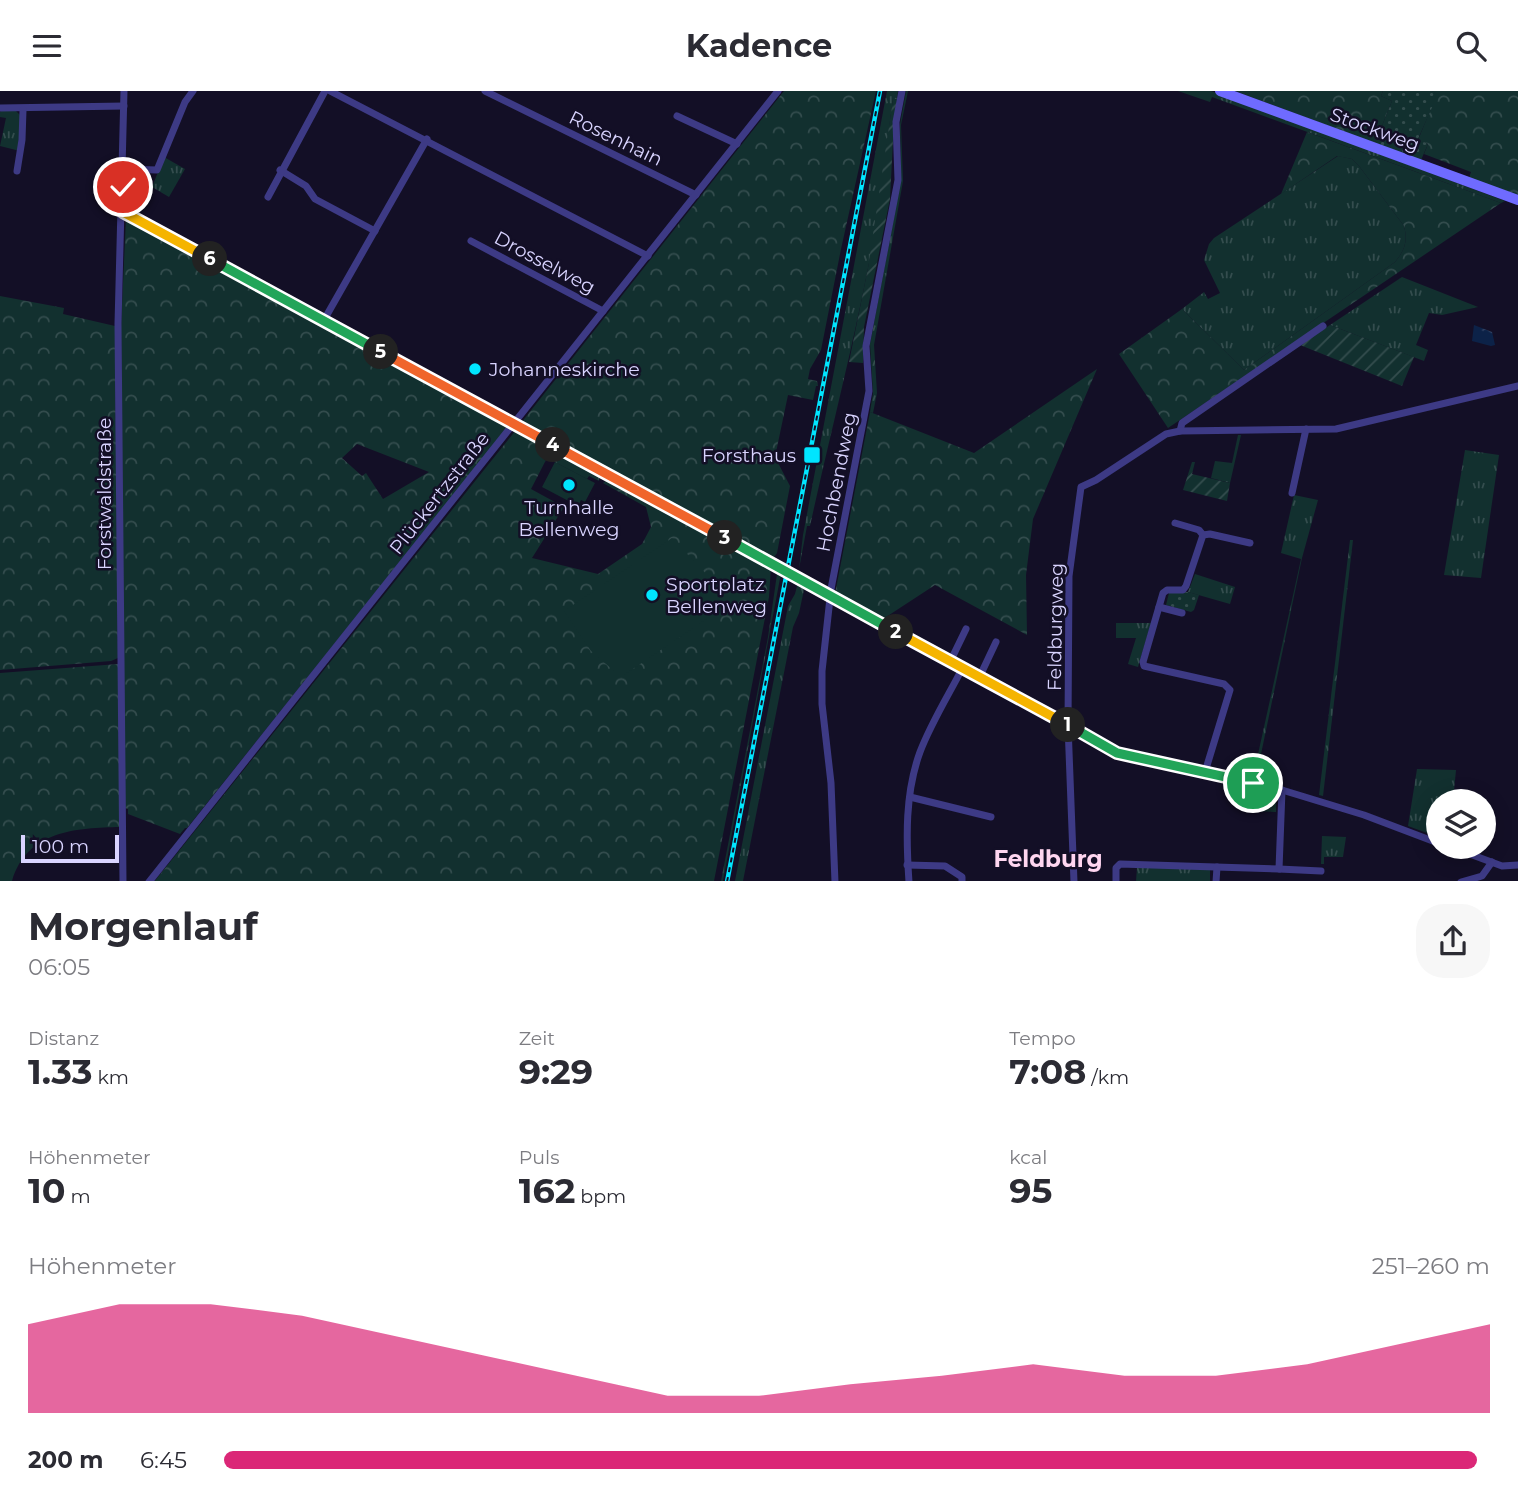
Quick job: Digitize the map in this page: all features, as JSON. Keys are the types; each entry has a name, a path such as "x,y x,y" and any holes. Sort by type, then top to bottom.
{"street":[{"name":"Forstwaldstraße","path":"123,881 118,324 123,212 124,91"},
{"path":"123,169 157,170 185,102 193,91"},
{"path":"268,197 280,170 325,91"},
{"path":"330,91 648,256"},
{"name":"Rosenhain","path":"485,91 696,195"},
{"name":"Plückertzstraße","path":"149,881 778,91"},
{"name":"Hochbendweg","path":"835,881 822,671 831,596 869,391 866,346 898,180 896,122 902,91"},
{"name":"Stockweg","path":"1220,91 1518,200"},
{"path":"0,109 124,106"},
{"path":"17,171 23,110"},
{"path":"677,116 737,144"},
{"path":"324,320 427,139"},
{"path":"280,170 306,186 315,199 375,230"},
{"path":"123,212 1117,753 1282,789 1426,838"},
{"name":"Drosselweg","path":"471,241 603,311"},
{"name":"Feldburgweg","path":"1180,431 1182,423 1323,326"},
{"name":"Feldburgweg","path":"1074,881 1068,725 1069,576 1081,487 1166,434 1180,431 1336,429 1518,386"},
{"path":"1292,493 1306,429"},
{"path":"1175,523 1199,530 1203,535"},
{"path":"1203,535 1210,534 1250,543"},
{"path":"1203,535 1186,586 1182,590 1167,590 1163,593 1143,661 1144,666 1224,684 1230,690 1205,772"},
{"path":"1159,607 1182,613"},
{"path":"950,662 966,629"},
{"path":"979,678 996,642"},
{"path":"909,881 906,836 910,797 920,753 962,669"},
{"path":"1279,869 1282,789"},
{"path":"910,797 991,817"},
{"path":"1484,859 1507,867 1518,865"},
{"path":"1461,881 1482,876 1492,862"},
{"path":"1116,881 1116,868 1121,864 1321,871"},
{"path":"908,865 945,866 962,877 962,881"},
{"path":"1216,881 1217,867"}],"green space":[{"path":"784,91 876,91 821,350 810,369 808,379 817,381 818,386 813,400 788,395 775,457 790,486 777,553 772,560 521,423"},
{"path":"887,91 898,91 897,99 893,99 872,247 799,569 803,535"},
{"path":"906,91 901,125 903,181 874,345 877,393 873,413 870,412 873,393 870,344 901,180 900,124"},
{"path":"1178,91 1211,91 1505,201 1501,203 1212,97 1210,102"},
{"path":"1235,91 1383,91 1381,96 1392,101 1375,143"},
{"path":"1383,91 1432,91 1438,94 1418,139 1428,144 1421,160 1375,143 1392,101 1381,96"},
{"path":"1432,91 1518,91 1518,197 1469,178 1471,172 1424,154 1428,144 1418,140 1437,94"},
{"path":"893,99 897,99 890,199 864,327 863,363 849,362 868,268"},
{"path":"3,110 15,110 21,116 20,151 0,146 6,118 0,117"},
{"path":"1307,132 1501,203 1168,428 1119,354 1182,309 1244,370 1395,262 1403,249 1406,241 1404,226 1352,159 1337,156 1281,194"},
{"path":"1338,156 1352,159 1359,166 1404,226 1406,241 1403,249 1395,262 1244,370 1182,309 1204,292 1208,299 1220,293 1204,260 1209,244 1214,238"},
{"path":"164,157 185,169 169,197 152,187"},
{"path":"126,218 507,424 506,429 180,834 128,814 128,809 125,808 121,328","holes":["357,444 429,472 383,499 366,473 362,476 342,458"]},
{"path":"1402,277 1478,307 1442,315 1429,313 1416,345 1428,350 1424,361 1330,325"},
{"path":"0,296 64,308 63,314 115,326 118,658 111,661 0,670"},
{"path":"1330,325 1414,357 1402,386 1300,345"},
{"path":"1097,369 1033,519 1026,575 1027,635 935,585 883,619 835,594 870,412 974,453"},
{"path":"516,430 600,475 599,481 589,476 587,479 547,458 531,489 564,507 532,558 598,574 642,544 651,527 646,507 603,483 608,479 771,566 769,597 714,881 155,881"},
{"path":"1238,435 1241,435 1230,483 1211,478 1215,461 1232,463"},
{"path":"1465,450 1499,455 1481,578 1444,575"},
{"name":"Turnhalle Bellenweg","path":"555,462 595,483 585,502 581,500 578,506 542,487"},
{"path":"1192,462 1195,462 1192,474 1230,483 1227,501 1183,490"},
{"path":"1294,495 1318,500 1302,558 1256,778 1253,777 1301,559 1281,553"},
{"name":"Sportplatz Bellenweg","path":"672,538 713,581 721,609 621,677 591,651 564,611"},
{"path":"1350,540 1353,540 1323,796 1319,795"},
{"path":"781,573 721,881 768,637 777,574"},
{"path":"1195,574 1235,587 1230,604 1188,592"},
{"path":"798,582 805,585 793,627 743,881 735,881 788,606"},
{"path":"1188,592 1199,595 1191,612 1166,605 1169,593"},
{"path":"1116,623 1151,623 1138,667 1128,664 1136,638 1116,638"},
{"path":"118,664 120,827 71,831 41,842 29,851 19,864 12,881 0,881 0,673"},
{"path":"1417,769 1456,770 1454,789 1426,789 1426,833 1408,826"},
{"path":"1252,790 1276,797 1276,812 1252,811"},
{"path":"1322,836 1346,837 1343,857 1324,857 1324,864 1321,864"},
{"path":"1137,867 1210,869 1210,881 1136,881"}],"water":[{"path":"1474,325 1492,332 1495,345 1472,341"}],"railway":[{"path":"727,881 880,91"}],"place":[{"name":"Johanneskirche","path":"475,369"},
{"name":"Forsthaus","path":"812,455"},
{"name":"Turnhalle Bellenweg","path":"569,485"},
{"name":"Sportplatz Bellenweg","path":"652,595"}],"district":[{"name":"Feldburg","path":"1048,859"}],"route":[{"path":"123,187 123,212 1117,753 1253,783"}]}
